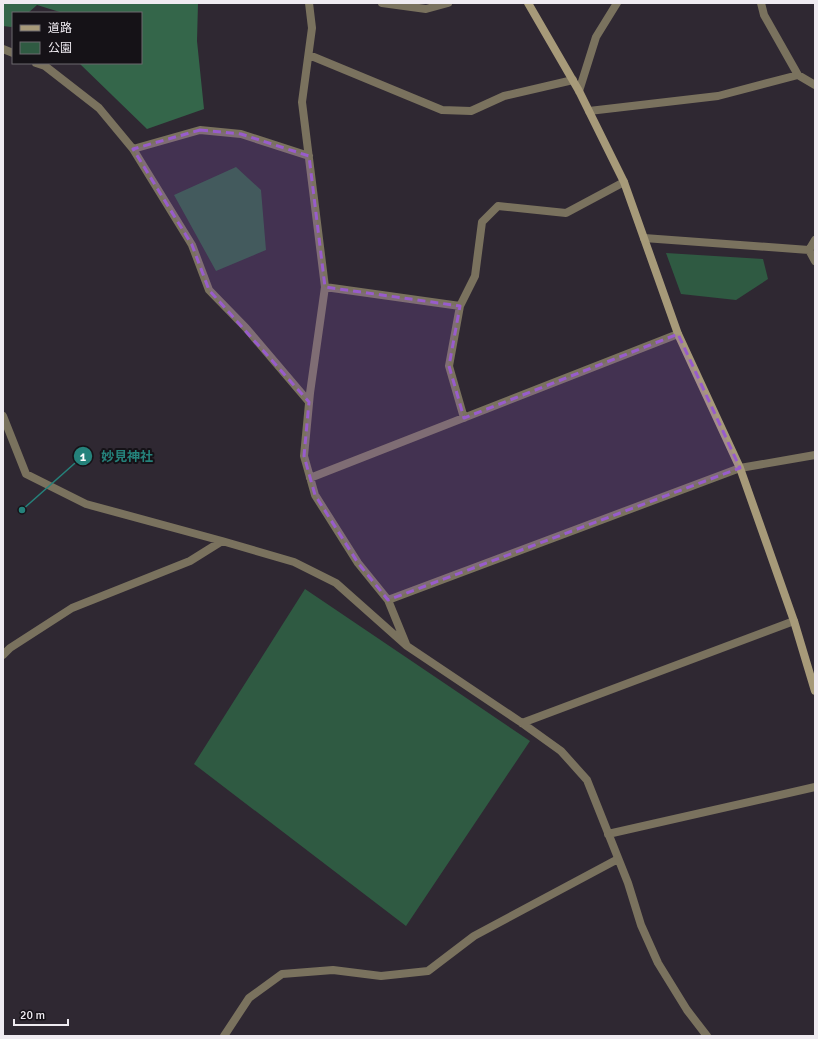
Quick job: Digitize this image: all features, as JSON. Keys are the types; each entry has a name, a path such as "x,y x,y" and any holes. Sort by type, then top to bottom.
{"street":[{"path":"309,3 312,28 302,102 325,287 309,402 304,456 315,496 358,563 388,600 407,646"},
{"path":"382,3 426,9 448,3"},
{"path":"528,3 579,91 624,182 678,334 740,468 813,675 815,692"},
{"path":"579,91 596,37 617,3"},
{"path":"761,3 764,15 798,75 815,85"},
{"path":"3,49 12,54"},
{"path":"309,55 442,110 471,111 504,96 573,80"},
{"path":"39,64 45,66 99,108 133,148 192,245 209,290 246,328 309,402"},
{"path":"589,111 718,96 798,75"},
{"path":"133,148 200,130 242,134 309,156"},
{"path":"464,418 449,366 460,306 475,276 482,222 498,206 566,213 624,182"},
{"path":"644,238 809,250"},
{"path":"809,250 815,240"},
{"path":"809,250 815,261"},
{"path":"325,287 460,306"},
{"path":"310,478 678,334"},
{"path":"3,416 26,474 86,504 294,562 336,583 407,646 561,751 587,780 628,883 641,925 658,963 686,1010 707,1036"},
{"path":"388,600 740,468 815,455"},
{"path":"3,655 10,648 72,608 190,561 222,541"},
{"path":"522,723 794,621"},
{"path":"608,834 815,787"},
{"path":"224,1036 250,998 282,974 333,970 381,976 428,971 474,936 618,858"}],"highlighted area":[{"path":"200,130 241,134 309,156 325,287 460,306 449,366 464,418 678,334 740,468 388,600 358,563 315,495 304,456 309,402 209,290 192,245 133,149"}],"green space":[{"path":"3,3 198,3 197,41 204,109 147,129 80,64 142,64 142,12 60,12 37,5 29,12 12,12 12,26 3,26"},
{"path":"236,167 261,190 266,250 216,271 174,195"},
{"path":"666,253 763,259 768,279 736,300 681,294"},
{"path":"305,589 530,741 406,926 194,764"}],"place":[{"name":"妙見神社","path":"22,510"}]}
